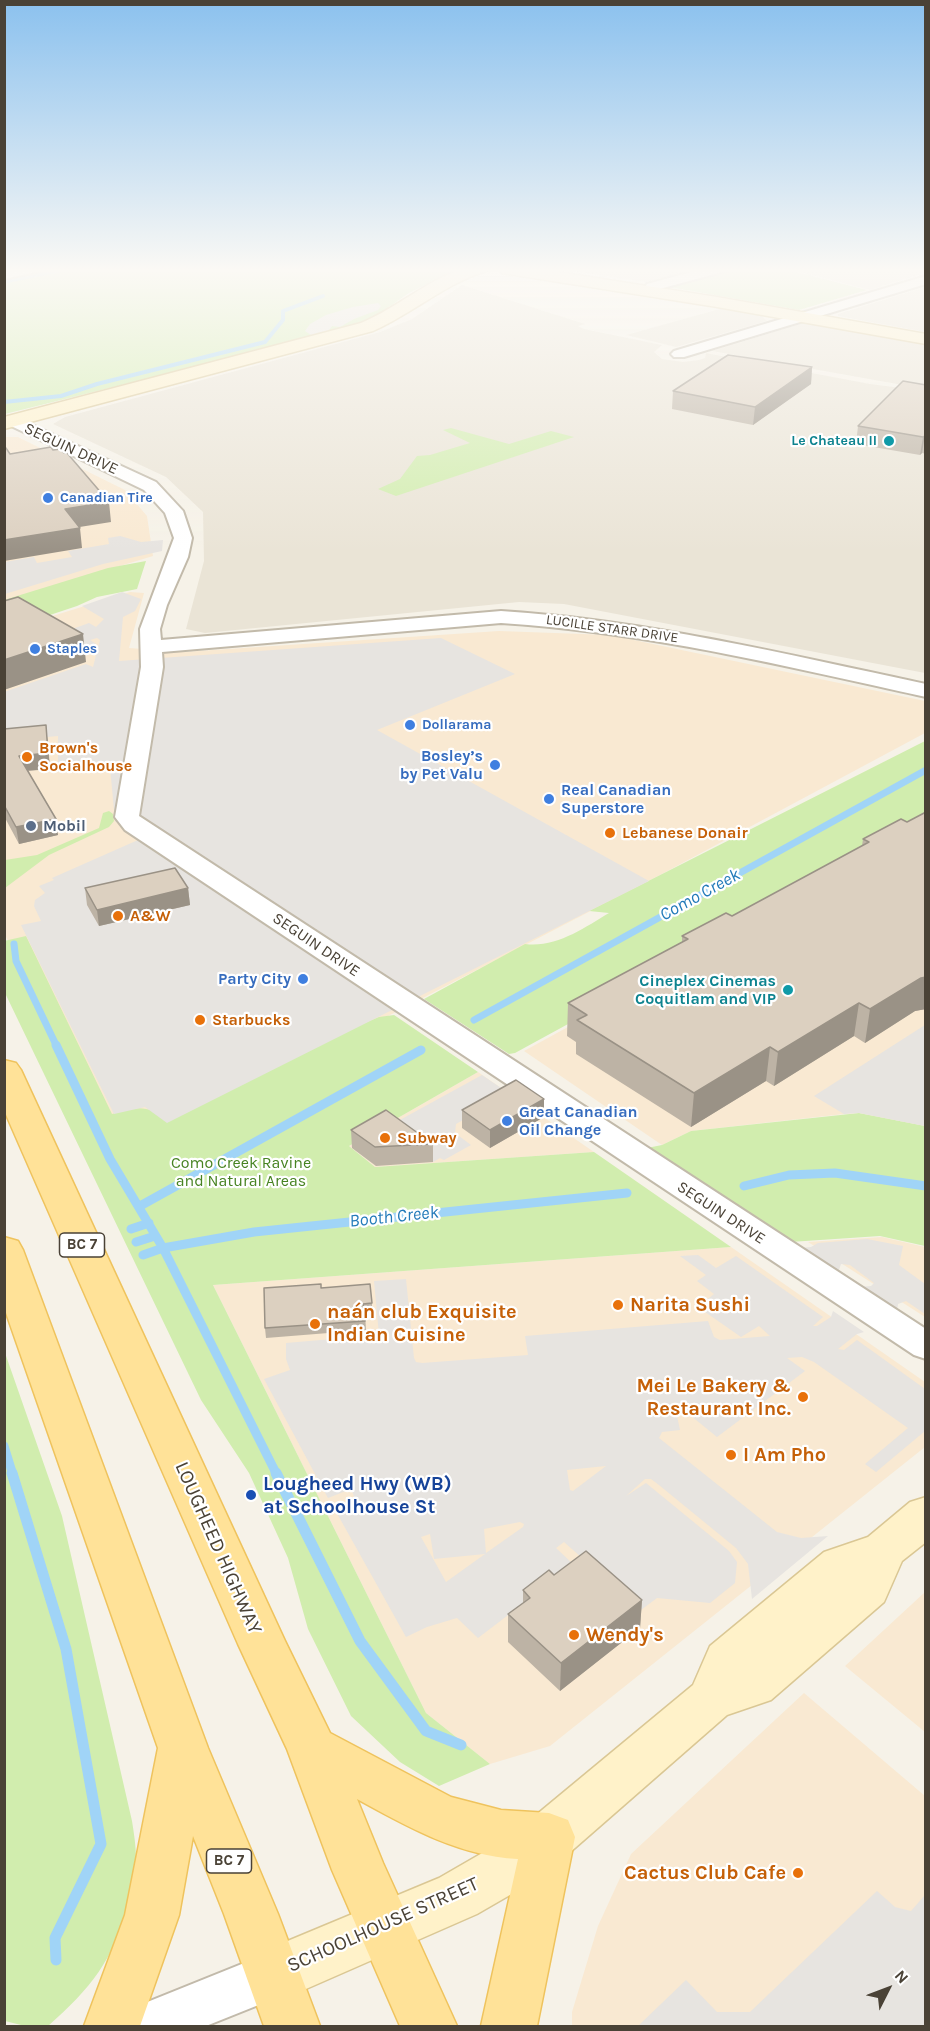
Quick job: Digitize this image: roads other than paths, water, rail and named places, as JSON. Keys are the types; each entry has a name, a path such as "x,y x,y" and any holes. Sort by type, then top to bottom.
{"main road":[{"path":"9,422 233,363"},
{"name":"LOUGHEED HIGHWAY","path":"4,1070 156,1410 312,1749 359,1870 429,2026"},
{"name":"BC 7","path":"4,1250 183,1748 274,1975 292,2026"},
{"name":"SCHOOLHOUSE STREET","path":"274,1975 458,1896 503,1870 549,1837 711,1698 754,1685 784,1660 868,1588 884,1550 926,1515"},
{"path":"112,2026 152,1915 183,1748"},
{"path":"312,1749 441,1818 501,1834 549,1837 509,2026"}],"street":[{"name":"SEGUIN DRIVE","path":"9,422 150,486 174,511 183,538 150,629 152,667 127,817 134,825 926,1346"},
{"name":"LUCILLE STARR DRIVE","path":"151,647 501,617 557,619 674,638 926,691"},
{"name":"SCHOOLHOUSE STREET","path":"147,2026 274,1975"}],"waterway":[{"path":"4,402 61,396 97,384 182,363"},
{"name":"Como Creek","path":"474,1020 926,770"},
{"path":"14,944 16,961 57,1047"},
{"path":"56,1045 110,1159 148,1223"},
{"name":"Como Creek","path":"140,1206 421,1050"},
{"name":"Booth Creek","path":"744,1186 789,1175 835,1173 926,1186"},
{"name":"Booth Creek","path":"163,1248 254,1232 627,1193"},
{"path":"131,1229 148,1223"},
{"path":"148,1223 163,1248"},
{"path":"136,1242 155,1236"},
{"path":"143,1255 163,1248"},
{"path":"163,1248 277,1475"},
{"path":"4,1446 13,1475"},
{"path":"12,1473 66,1649 101,1844 55,1938 56,1960"},
{"path":"277,1475 360,1641 426,1731 461,1745"}],"place":[{"name":"Le Chateau II","path":"889,441"},
{"name":"Canadian Tire","path":"48,498"},
{"name":"Staples","path":"35,649"},
{"name":"Dollarama","path":"410,725"},
{"name":"Brown's Socialhouse","path":"27,757"},
{"name":"Bosley’s by Pet Valu","path":"495,765"},
{"name":"Real Canadian Superstore","path":"549,799"},
{"name":"Mobil","path":"31,826"},
{"name":"Lebanese Donair","path":"610,833"},
{"name":"A&W","path":"118,916"},
{"name":"Party City","path":"303,979"},
{"name":"Cineplex Cinemas Coquitlam and VIP","path":"788,990"},
{"name":"Starbucks","path":"200,1020"},
{"name":"Great Canadian Oil Change","path":"507,1121"},
{"name":"Subway","path":"385,1138"},
{"name":"Narita Sushi","path":"618,1305"},
{"name":"naán club Exquisite Indian Cuisine","path":"315,1324"},
{"name":"Mei Le Bakery & Restaurant Inc.","path":"803,1397"},
{"name":"I Am Pho","path":"731,1455"},
{"name":"Lougheed Hwy (WB) at Schoolhouse St","path":"251,1495"},
{"name":"Wendy's","path":"574,1635"},
{"name":"Cactus Club Cafe","path":"798,1873"}],"park label":[{"name":"Como Creek Ravine and Natural Areas","path":"241,1172"}]}
